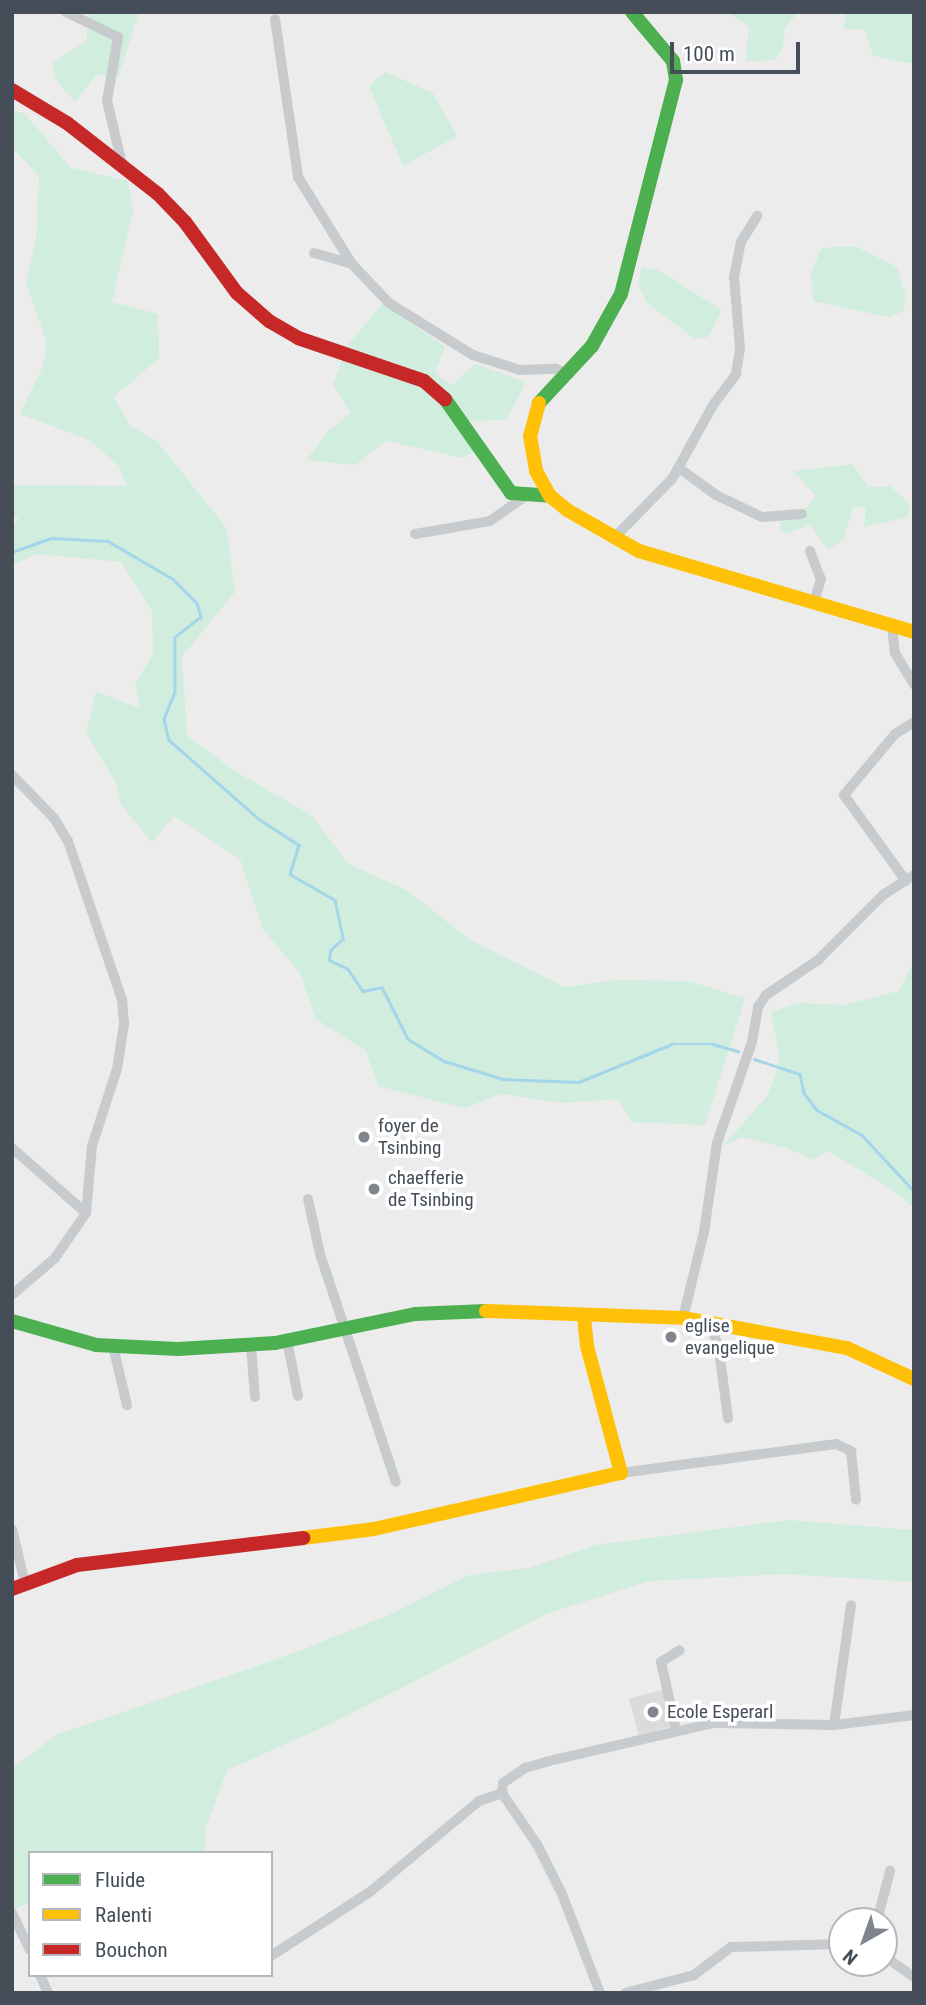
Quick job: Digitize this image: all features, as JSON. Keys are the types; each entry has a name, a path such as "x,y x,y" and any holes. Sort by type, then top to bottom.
{"street":[{"path":"66,12 118,37 107,101 122,164"},
{"path":"632,12 673,61 676,80 621,294 604,330 569,374 538,404 532,416 531,456 550,496 613,539 660,558 914,632"},
{"path":"275,19 298,177 352,264 388,303 473,355 520,370 556,369 569,374"},
{"path":"12,90 122,164 173,208 253,308 298,338 401,372 438,390 503,485 524,497 550,496"},
{"path":"613,539 679,468 713,405 736,374 740,348 734,277 741,242 757,216"},
{"path":"314,253 352,264"},
{"path":"679,468 716,495 762,517 802,514"},
{"path":"415,534 490,521 524,497"},
{"path":"810,551 821,579 814,602"},
{"path":"891,626 895,653 914,685"},
{"path":"683,1318 704,1232 717,1143 752,1042 758,1007 766,995 818,960 883,895 910,878 844,795 895,734 914,722"},
{"path":"12,775 54,818 68,841 122,1000 122,1047 97,1123 86,1213 55,1258 12,1294"},
{"path":"12,1148 86,1213"},
{"path":"308,1199 320,1254 396,1482"},
{"path":"12,1321 113,1346 251,1345 415,1314 497,1311 584,1317 683,1318 846,1348 914,1379"},
{"path":"584,1317 587,1346 621,1472"},
{"path":"710,1322 719,1350 728,1418"},
{"path":"287,1340 298,1396"},
{"path":"251,1345 254,1397"},
{"path":"113,1346 127,1405"},
{"path":"12,1529 19,1586 77,1565 416,1521 534,1489 621,1472 836,1444 851,1451 856,1500"},
{"path":"834,1725 851,1605"},
{"path":"676,1730 661,1662 680,1650"},
{"path":"600,1993 562,1894 538,1846 502,1793 503,1783 525,1768 676,1730 745,1721 834,1725 914,1714"},
{"path":"273,1955 371,1891 472,1806 502,1793"},
{"path":"881,1907 890,1871"},
{"path":"12,1913 28,1946"},
{"path":"625,1993 694,1975 731,1947 828,1944"},
{"path":"898,1965 914,1976"},
{"path":"41,1977 48,1993"}],"shaded area":[{"name":"Ecole Esperarl","path":"667,1689 676,1726 638,1735 629,1698"}],"green space":[{"path":"90,12 139,12 119,76 96,75 75,102 55,79 53,63 86,40"},
{"path":"727,12 798,12 785,28 783,48 775,60 746,61 749,27"},
{"path":"846,12 914,12 914,64 873,56 865,30 843,29"},
{"path":"385,72 433,93 457,136 403,166 369,86"},
{"path":"12,110 25,114 71,168 128,181 133,211 112,302 158,314 159,358 114,397 130,426 157,441 227,529 235,592 182,657 187,736 235,771 312,816 349,864 408,891 470,940 565,987 617,980 688,981 745,998 705,1125 632,1122 618,1099 562,1103 501,1094 464,1108 378,1086 366,1051 316,1019 300,973 263,929 240,859 174,816 152,843 120,803 117,785 86,732 96,692 140,708 135,684 153,654 152,611 121,562 37,554 12,565 12,527 19,519 12,515 12,485 127,486 119,466 89,440 20,414 43,366 47,343 26,282 36,241 39,176 12,148"},
{"path":"854,246 897,267 905,293 904,311 888,317 813,301 811,275 821,248"},
{"path":"642,268 658,270 722,310 708,337 695,339 646,302 638,283"},
{"path":"383,303 445,347 435,372 452,386 475,364 526,382 506,420 456,421 476,451 463,458 387,441 355,465 306,460 330,429 351,413 333,384 348,345"},
{"path":"853,464 868,487 890,486 909,503 908,517 864,527 866,507 853,507 844,539 828,550 810,525 785,534 779,528 785,510 806,508 816,496 793,471"},
{"path":"914,960 914,1208 889,1187 827,1151 813,1160 787,1148 742,1137 723,1146 768,1095 780,1060 771,1012 798,1003 845,1005 899,991"},
{"path":"788,1520 914,1530 914,1582 784,1574 649,1581 547,1614 330,1724 227,1770 206,1828 204,1851 28,1851 28,1903 12,1911 12,1768 56,1735 289,1655 389,1615 469,1575 529,1568 596,1545"}],"waterway":[{"path":"12,552 51,538 108,541 173,579 197,603 201,617 175,637 175,692 164,719 169,740 259,819 299,845 290,874 335,900 343,939 331,950 329,960 348,969 363,991 382,987 408,1039 444,1061 503,1079 579,1082 672,1044 713,1044 738,1051"},
{"path":"754,1059 800,1074 804,1093 817,1110 862,1135 914,1191"}],"traffic: fast":[{"path":"539,403 592,346 621,294 676,80 673,61 632,12"},
{"path":"445,399 511,493 550,496"},
{"path":"12,1321 96,1345 178,1349 275,1343 415,1314 486,1311"}],"traffic: slow":[{"path":"539,403 530,436 536,471 550,496 567,510 639,551 914,632"},
{"path":"486,1311 683,1318 847,1348 914,1379"},
{"path":"303,1538 374,1529 621,1473 587,1346 584,1317"}],"traffic: jam":[{"path":"12,90 67,123 158,194 185,222 237,293 269,321 298,338 424,381 445,399"},
{"path":"12,1589 77,1565 303,1538"}],"place":[{"name":"foyer de Tsinbing","path":"364,1137"},
{"name":"chaefferie de Tsinbing","path":"374,1189"},
{"name":"eglise evangelique","path":"671,1337"},
{"name":"Ecole Esperarl","path":"653,1712"}]}
